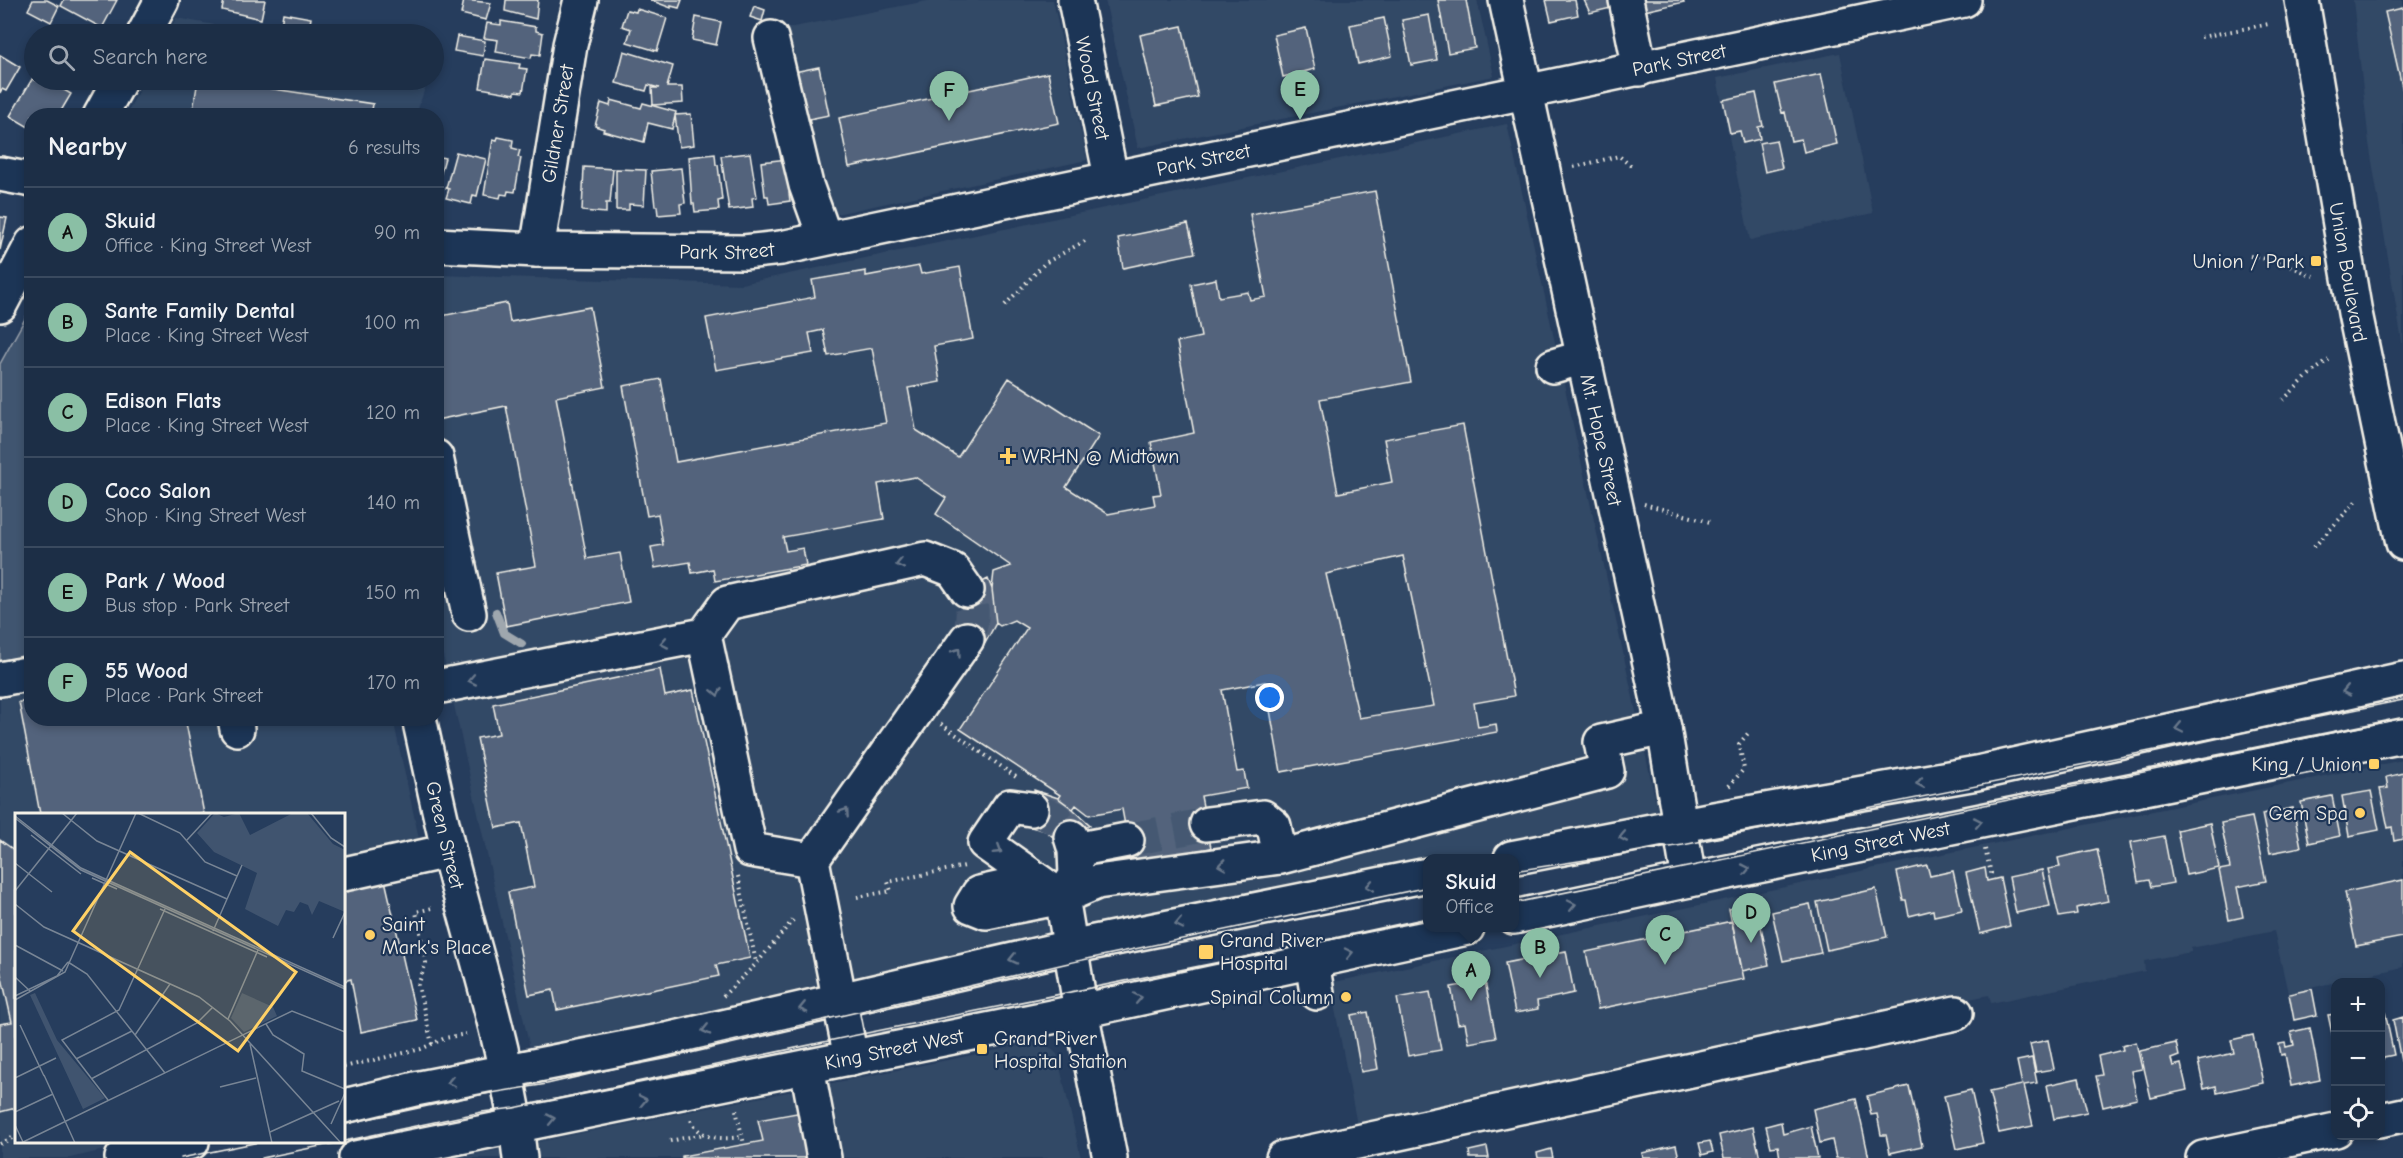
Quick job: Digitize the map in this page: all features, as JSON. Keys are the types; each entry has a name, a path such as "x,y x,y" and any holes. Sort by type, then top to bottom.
{"street":[{"path":"149,24 162,0"},
{"name":"Gildner Street","path":"537,250 570,45 581,0"},
{"name":"Wood Street","path":"1075,0 1111,177"},
{"name":"Mt. Hope Street","path":"1506,0 1527,93 1569,362 1664,728 1689,880"},
{"path":"1626,0 1640,69"},
{"name":"Park Street","path":"444,245 537,250 744,252 781,248 1964,0"},
{"name":"Union Boulevard","path":"2302,0 2355,313 2403,543"},
{"path":"771,38 806,185 825,238"},
{"path":"104,108 114,90"},
{"path":"0,174 24,178"},
{"path":"0,304 24,259"},
{"path":"444,527 469,614"},
{"path":"444,685 704,635 727,603 925,559 952,570 967,590"},
{"path":"704,635 738,856 812,860"},
{"path":"851,1058 812,860 967,639"},
{"path":"0,679 24,674"},
{"path":"1519,856 1977,773 2403,679"},
{"name":"Green Street","path":"421,726 448,851 501,1044 517,1126 520,1158"},
{"path":"1062,897 1097,882 1280,857 1607,771 1601,742 1664,728"},
{"name":"King Street West","path":"1519,916 2403,736"},
{"path":"1027,795 1010,807 986,843 1062,897"},
{"path":"1207,824 1263,818 1274,826 1280,857"},
{"path":"1110,1158 1081,1011 1062,897 1076,876 1073,844 1128,840"},
{"path":"345,874 448,851"},
{"path":"345,1106 666,1040 1070,946 1423,875"},
{"name":"King Street West","path":"356,1158 428,1150 517,1126 1081,1011 1444,932"},
{"path":"1312,961 1317,993"},
{"path":"1283,1158 1956,1013"},
{"path":"807,1067 824,1158"},
{"path":"2385,1119 2403,1115"},
{"path":"2203,1158 2331,1131"},
{"path":"122,1158 188,1143"}],"path":[{"path":"2201,37 2269,24"},
{"path":"1574,167 1619,156 1631,166"},
{"path":"1005,305 1045,263 1085,241"},
{"path":"2250,256 2283,263 2316,278"},
{"path":"2283,400 2311,373 2329,360"},
{"path":"2314,547 2358,499"},
{"path":"1641,503 1710,522"},
{"path":"942,725 1027,795"},
{"path":"1730,785 1744,769 1739,744 1750,731"},
{"path":"1984,845 1989,878"},
{"path":"738,856 757,963"},
{"path":"857,897 891,891 888,882 975,864"},
{"path":"432,1044 418,985 426,963 416,912 437,907"},
{"path":"720,999 757,963 797,916"},
{"path":"345,1066 421,1049 466,1034"},
{"path":"735,1104 744,1144"},
{"path":"688,1114 693,1124 704,1134 713,1138 742,1137"},
{"path":"669,1141 704,1134"},
{"path":"0,1144 15,1136"}],"shaded area":[{"path":"932,0 1053,0 1087,160 799,222 763,33"},
{"path":"1105,0 1477,0 1494,76 1138,148"},
{"path":"2353,0 2403,0 2403,348 2369,143"},
{"path":"176,18 209,24 173,24"},
{"path":"1840,53 1873,213 1750,240 1717,78"},
{"path":"139,90 424,90 418,108 130,108"},
{"name":"WRHN @ Midtown","path":"1507,124 1662,830 1519,857 1519,854 1423,854 1423,879 531,1053 444,660 444,275 741,284"},
{"path":"24,321 24,656 0,661 0,364"},
{"path":"24,656 24,726 395,726 421,848 345,865 345,813 15,813 15,1143 135,1143 70,1158 0,1158 0,661"},
{"path":"2403,760 2403,967 2354,978 2331,978 2331,983 2288,993 2274,931 2191,948 2191,952 2144,961 2145,971 1991,1003 1989,995 1357,1125 1330,983"},
{"path":"1042,1041 1057,1054 1081,1158 457,1158"}],"building":[{"path":"33,0 47,0 59,6 51,22 28,10"},
{"path":"64,0 117,0 104,24 95,24 61,6"},
{"path":"224,0 265,0 261,19 222,10"},
{"path":"464,0 491,3 486,20 461,14"},
{"path":"506,0 538,0 536,19 505,11"},
{"path":"650,0 682,0 679,8 671,6 671,8"},
{"path":"1438,0 1466,0 1475,48 1448,53"},
{"path":"1546,0 1575,0 1578,15 1551,21"},
{"path":"1584,0 1614,0 1615,7 1590,13"},
{"path":"1637,0 1683,0 1684,2 1640,12"},
{"path":"754,6 765,10 762,21 750,17"},
{"path":"2403,8 2403,91 2385,12"},
{"path":"637,9 667,18 657,51 627,42 631,29 622,26 627,10 636,12"},
{"path":"283,13 311,18 310,24 281,24"},
{"path":"1429,15 1437,60 1411,65 1402,20"},
{"path":"696,17 721,22 716,45 692,40"},
{"path":"1384,18 1392,56 1358,64 1350,25"},
{"path":"501,21 536,27 536,31 543,33 540,55 532,54 531,58 496,52 498,40 484,38 487,23 501,25"},
{"path":"1182,26 1198,97 1156,106 1140,35"},
{"path":"1306,28 1315,69 1283,77 1274,35"},
{"path":"457,36 485,41 483,56 454,51"},
{"path":"624,51 673,66 667,87 682,87 683,103 653,105 652,88 659,88 648,85 646,91 616,83"},
{"path":"0,55 20,67 6,91 2,89 0,93"},
{"path":"485,59 520,64 519,68 527,69 523,92 515,91 515,94 480,88"},
{"path":"819,67 829,115 794,122 784,74"},
{"path":"1048,73 1059,123 849,167 839,118"},
{"path":"1821,74 1837,144 1804,152 1801,139 1791,141 1785,112 1782,113 1775,84"},
{"path":"26,90 64,90 71,94 63,108 24,108 24,124 10,116"},
{"path":"196,90 280,90 373,104 372,108 193,108"},
{"path":"1756,93 1763,126 1758,127 1760,139 1743,143 1740,131 1730,133 1723,100"},
{"path":"611,100 641,108 643,103 676,112 672,129 648,123 644,142 603,131 604,129 595,126 601,103 610,106"},
{"path":"691,114 694,145 679,147 675,115"},
{"path":"498,137 513,140 512,148 520,150 518,157 521,158 515,192 508,191 507,195 501,194 500,198 484,195 493,139 497,140"},
{"path":"1776,140 1782,168 1765,172 1759,143"},
{"path":"456,152 486,159 477,196 473,195 471,204 446,198 449,189 446,188"},
{"path":"750,153 757,197 752,198 753,207 729,210 721,156"},
{"path":"715,154 722,200 718,201 719,210 695,212 694,204 692,204 689,157"},
{"path":"788,159 792,193 789,193 790,201 769,204 768,196 765,196 761,162"},
{"path":"584,167 613,169 610,203 606,203 606,213 582,211"},
{"path":"681,168 685,203 680,204 681,213 658,215 651,171"},
{"path":"616,169 646,170 644,205 629,204 629,210 616,210"},
{"path":"1375,191 1411,382 1320,399 1338,493 1392,482 1384,439 1463,425 1514,696 1474,703 1478,727 1496,724 1497,732 1281,772 1265,682 1222,690 1237,772 1244,771 1247,788 1201,796 1211,848 1132,863 1122,809 1089,815 1076,805 1073,809 1058,798 1060,795 960,729 1027,628 1014,620 1000,626 996,623 992,589 994,572 1011,566 936,514 946,498 915,477 878,484 884,519 783,537 786,551 803,548 806,565 715,581 713,569 692,573 690,562 655,568 651,547 663,545 658,514 647,516 623,386 661,379 676,462 886,423 872,348 828,356 823,330 809,333 813,353 716,370 706,318 815,297 812,280 866,271 866,276 919,266 921,274 960,267 973,339 934,346 940,382 908,388 916,430 958,457 1009,378 1099,436 1066,487 1108,514 1155,505 1153,495 1161,494 1151,442 1194,433 1177,342 1201,337 1191,284 1216,279 1219,297 1248,292 1250,300 1266,297 1250,214","holes":["1403,556 1434,706 1359,718 1326,574"]},
{"path":"0,217 7,218 0,250"},
{"path":"1188,224 1195,253 1123,268 1118,238"},
{"path":"507,303 510,322 590,307 605,387 556,397 587,559 620,553 629,602 506,626 496,573 536,566 506,406 444,418 444,315"},
{"path":"988,579 992,589 996,623 982,649 956,632 962,608 958,594"},
{"path":"660,669 665,696 693,690 750,958 716,965 719,976 557,1010 553,990 529,995 508,892 534,887 521,823 496,828 477,738 499,734 493,704"},
{"path":"24,701 24,726 187,726 204,813 40,813 19,702"},
{"path":"2403,773 2403,839 2394,841 2392,827 2388,828 2380,789 2388,788 2386,777"},
{"path":"1034,790 1058,798 1090,825 1061,844 1046,831 1027,826"},
{"name":"Gem Spa","path":"2371,791 2379,830 2349,836 2342,796"},
{"path":"2332,796 2340,836 2309,843 2301,802"},
{"path":"2293,808 2301,847 2270,853 2262,814"},
{"path":"2252,817 2266,881 2237,887 2243,917 2229,920 2219,870 2230,868 2221,823"},
{"path":"2210,823 2219,868 2186,875 2177,830"},
{"path":"2164,836 2173,883 2151,887 2149,880 2138,882 2131,842"},
{"path":"0,840 15,850 15,1108 0,1112 0,1024 12,1022 0,969"},
{"path":"2097,849 2108,901 2076,908 2077,914 2059,917 2048,869 2060,867 2058,858"},
{"path":"1927,865 1930,876 1953,871 1962,910 1934,916 1933,910 1909,916 1897,872"},
{"path":"1985,868 1987,881 2000,878 2010,926 1980,934 1966,873"},
{"path":"2042,870 2050,906 2016,913 2009,877"},
{"name":"Saint Mark's Place","path":"385,880 417,1020 361,1032 351,979 345,981 345,890"},
{"path":"2403,880 2403,937 2356,946 2345,892"},
{"path":"1876,889 1887,937 1827,950 1817,902"},
{"path":"1756,903 1769,965 1742,971 1729,909"},
{"path":"1810,904 1821,953 1783,961 1772,912"},
{"path":"1732,921 1744,979 1598,1009 1586,952"},
{"path":"1566,951 1574,993 1537,1001 1538,1009 1515,1013 1505,963"},
{"path":"1485,981 1496,1038 1469,1043 1465,1023 1458,1024 1451,987"},
{"path":"2312,989 2317,1015 2294,1020 2289,994"},
{"path":"1430,992 1441,1050 1408,1056 1397,998"},
{"path":"1368,1012 1378,1069 1361,1072 1351,1015"},
{"path":"2385,1012 2394,1055 2385,1057"},
{"path":"2403,1017 2403,1061 2401,1061 2393,1020"},
{"path":"2310,1028 2320,1080 2291,1086 2285,1054 2281,1055 2279,1044 2285,1043 2286,1047 2294,1045 2291,1032"},
{"path":"2253,1035 2263,1083 2217,1093 2216,1086 2204,1089 2198,1061 2234,1053 2231,1040"},
{"path":"2048,1040 2054,1069 2036,1072 2030,1044"},
{"path":"2136,1042 2142,1069 2131,1071 2137,1099 2103,1107 2096,1076 2102,1075 2098,1056 2123,1050 2122,1046"},
{"path":"2176,1043 2179,1056 2171,1059 2173,1066 2181,1064 2187,1090 2151,1098 2140,1051"},
{"path":"2032,1058 2037,1083 2024,1085 2033,1126 1999,1133 1989,1092 2022,1085 2017,1061"},
{"path":"2079,1078 2087,1112 2054,1119 2047,1085"},
{"path":"1909,1086 1922,1146 1890,1153 1886,1135 1881,1135 1877,1114 1871,1115 1867,1096"},
{"path":"1971,1090 1983,1143 1956,1149 1944,1096"},
{"path":"1856,1099 1869,1158 1836,1158 1832,1140 1820,1143 1813,1109"},
{"path":"802,1112 811,1158 682,1158 682,1156 763,1141 758,1120"},
{"path":"1781,1122 1783,1134 1811,1126 1818,1158 1780,1158 1778,1146 1771,1147 1766,1126"},
{"path":"1753,1127 1760,1158 1724,1158 1719,1135"},
{"path":"1710,1141 1713,1152 1702,1155 1699,1143"},
{"path":"1676,1145 1679,1158 1643,1158 1642,1153"},
{"path":"1487,1147 1489,1158 1470,1158 1469,1151"},
{"path":"1551,1149 1553,1158 1538,1158 1537,1153"}],"waterway":[{"path":"496,612 504,633 522,644"}],"tunnel":[{"path":"967,590 972,614 967,639"},
{"path":"1031,809 1055,818 1071,837"},
{"path":"1127,840 1207,824"}],"tram line":[{"path":"1519,870 1683,845 2403,700"},
{"path":"1519,902 2403,718"},
{"path":"345,1124 479,1095 547,1084 1073,962 1423,888"},
{"path":"345,1141 1423,921"},
{"path":"181,1158 254,1143"},
{"path":"262,1158 335,1143"}],"place":[{"name":"Park / Wood","path":"1300,120"},
{"name":"55 Wood","path":"949,121"},
{"name":"Union / Park","path":"2316,261"},
{"name":"WRHN @ Midtown","path":"1008,456"},
{"name":"King / Union","path":"2374,764"},
{"name":"Gem Spa","path":"2360,813"},
{"name":"Saint Mark's Place","path":"370,935"},
{"name":"Coco Salon","path":"1751,943"},
{"name":"Grand River Hospital","path":"1206,952"},
{"name":"Edison Flats","path":"1665,965"},
{"name":"Sante Family Dental","path":"1540,978"},
{"name":"Spinal Column","path":"1346,997"},
{"name":"Skuid","path":"1471,1001"},
{"name":"Grand River Hospital Station","path":"982,1049"}]}
